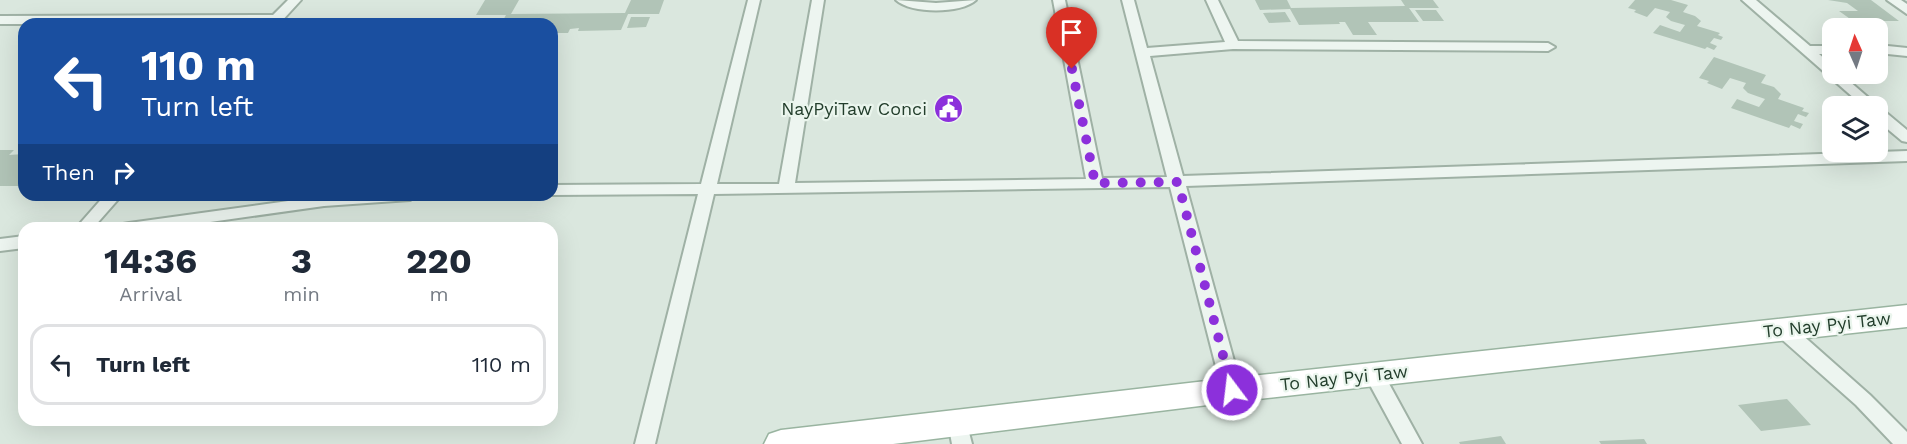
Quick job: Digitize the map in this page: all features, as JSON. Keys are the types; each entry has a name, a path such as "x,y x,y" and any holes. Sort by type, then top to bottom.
{"main road":[{"name":"To Nay Pyi Taw","path":"781,444 960,433 1232,390 1907,316"}],"street":[{"path":"278,18 295,0"},
{"path":"645,444 754,0"},
{"path":"786,188 818,0"},
{"path":"902,0 925,7 941,7 970,0"},
{"path":"1059,0 1095,183"},
{"path":"1128,0 1232,390"},
{"path":"1212,0 1233,45"},
{"path":"1748,0 1822,63"},
{"path":"1893,0 1907,10"},
{"path":"0,20 18,20"},
{"path":"1143,52 1233,45 1548,46"},
{"path":"1807,50 1822,50"},
{"path":"1888,50 1907,52"},
{"path":"1846,84 1859,96"},
{"path":"1888,121 1907,138"},
{"path":"558,190 707,190 1178,182 1907,156"},
{"path":"89,222 109,201"},
{"path":"172,222 324,201"},
{"path":"0,245 18,243"},
{"path":"1784,330 1863,400 1906,444"},
{"path":"1374,374 1412,444"}],"building":[{"path":"485,0 519,0 511,14 625,13 631,0 664,0 659,14 628,14 621,30 578,31 579,28 570,29 568,33 558,33 558,18 504,18 506,15 476,15"},
{"path":"1255,0 1287,0 1291,8 1405,6 1401,0 1433,0 1439,8 1409,8 1419,22 1368,22 1377,35 1353,35 1345,22 1299,25 1290,9 1260,10"},
{"path":"1635,0 1671,0 1688,5 1683,12 1701,21 1697,26 1720,33 1718,35 1723,37 1721,40 1714,38 1710,43 1717,46 1714,50 1653,33 1660,25 1680,32 1685,25 1666,17 1670,12 1655,8 1647,17 1634,12 1636,10 1628,8"},
{"path":"1828,0 1871,0 1899,21 1888,21 1888,18 1849,18 1839,11 1858,11 1847,3"},
{"path":"1415,10 1436,10 1444,21 1423,21"},
{"path":"1285,12 1291,22 1269,23 1263,13"},
{"path":"631,17 650,17 646,27 627,28"},
{"path":"1714,57 1766,75 1761,83 1774,87 1781,94 1778,99 1804,108 1802,111 1809,113 1806,117 1798,114 1794,121 1803,124 1800,129 1791,125 1789,128 1731,108 1737,99 1759,107 1765,99 1748,93 1743,88 1746,83 1730,78 1722,89 1699,78"},
{"path":"0,150 14,150 9,155 18,154 18,186 0,186"},
{"path":"1787,399 1811,425 1761,431 1738,405"},
{"path":"1501,436 1506,444 1460,444 1459,442"},
{"path":"1644,439 1647,444 1601,444 1599,441"}],"place":[{"name":"NayPyiTaw Conci","path":"948,109"}],"route":[{"path":"1072,69 1095,183 1178,182 1232,390"}]}
